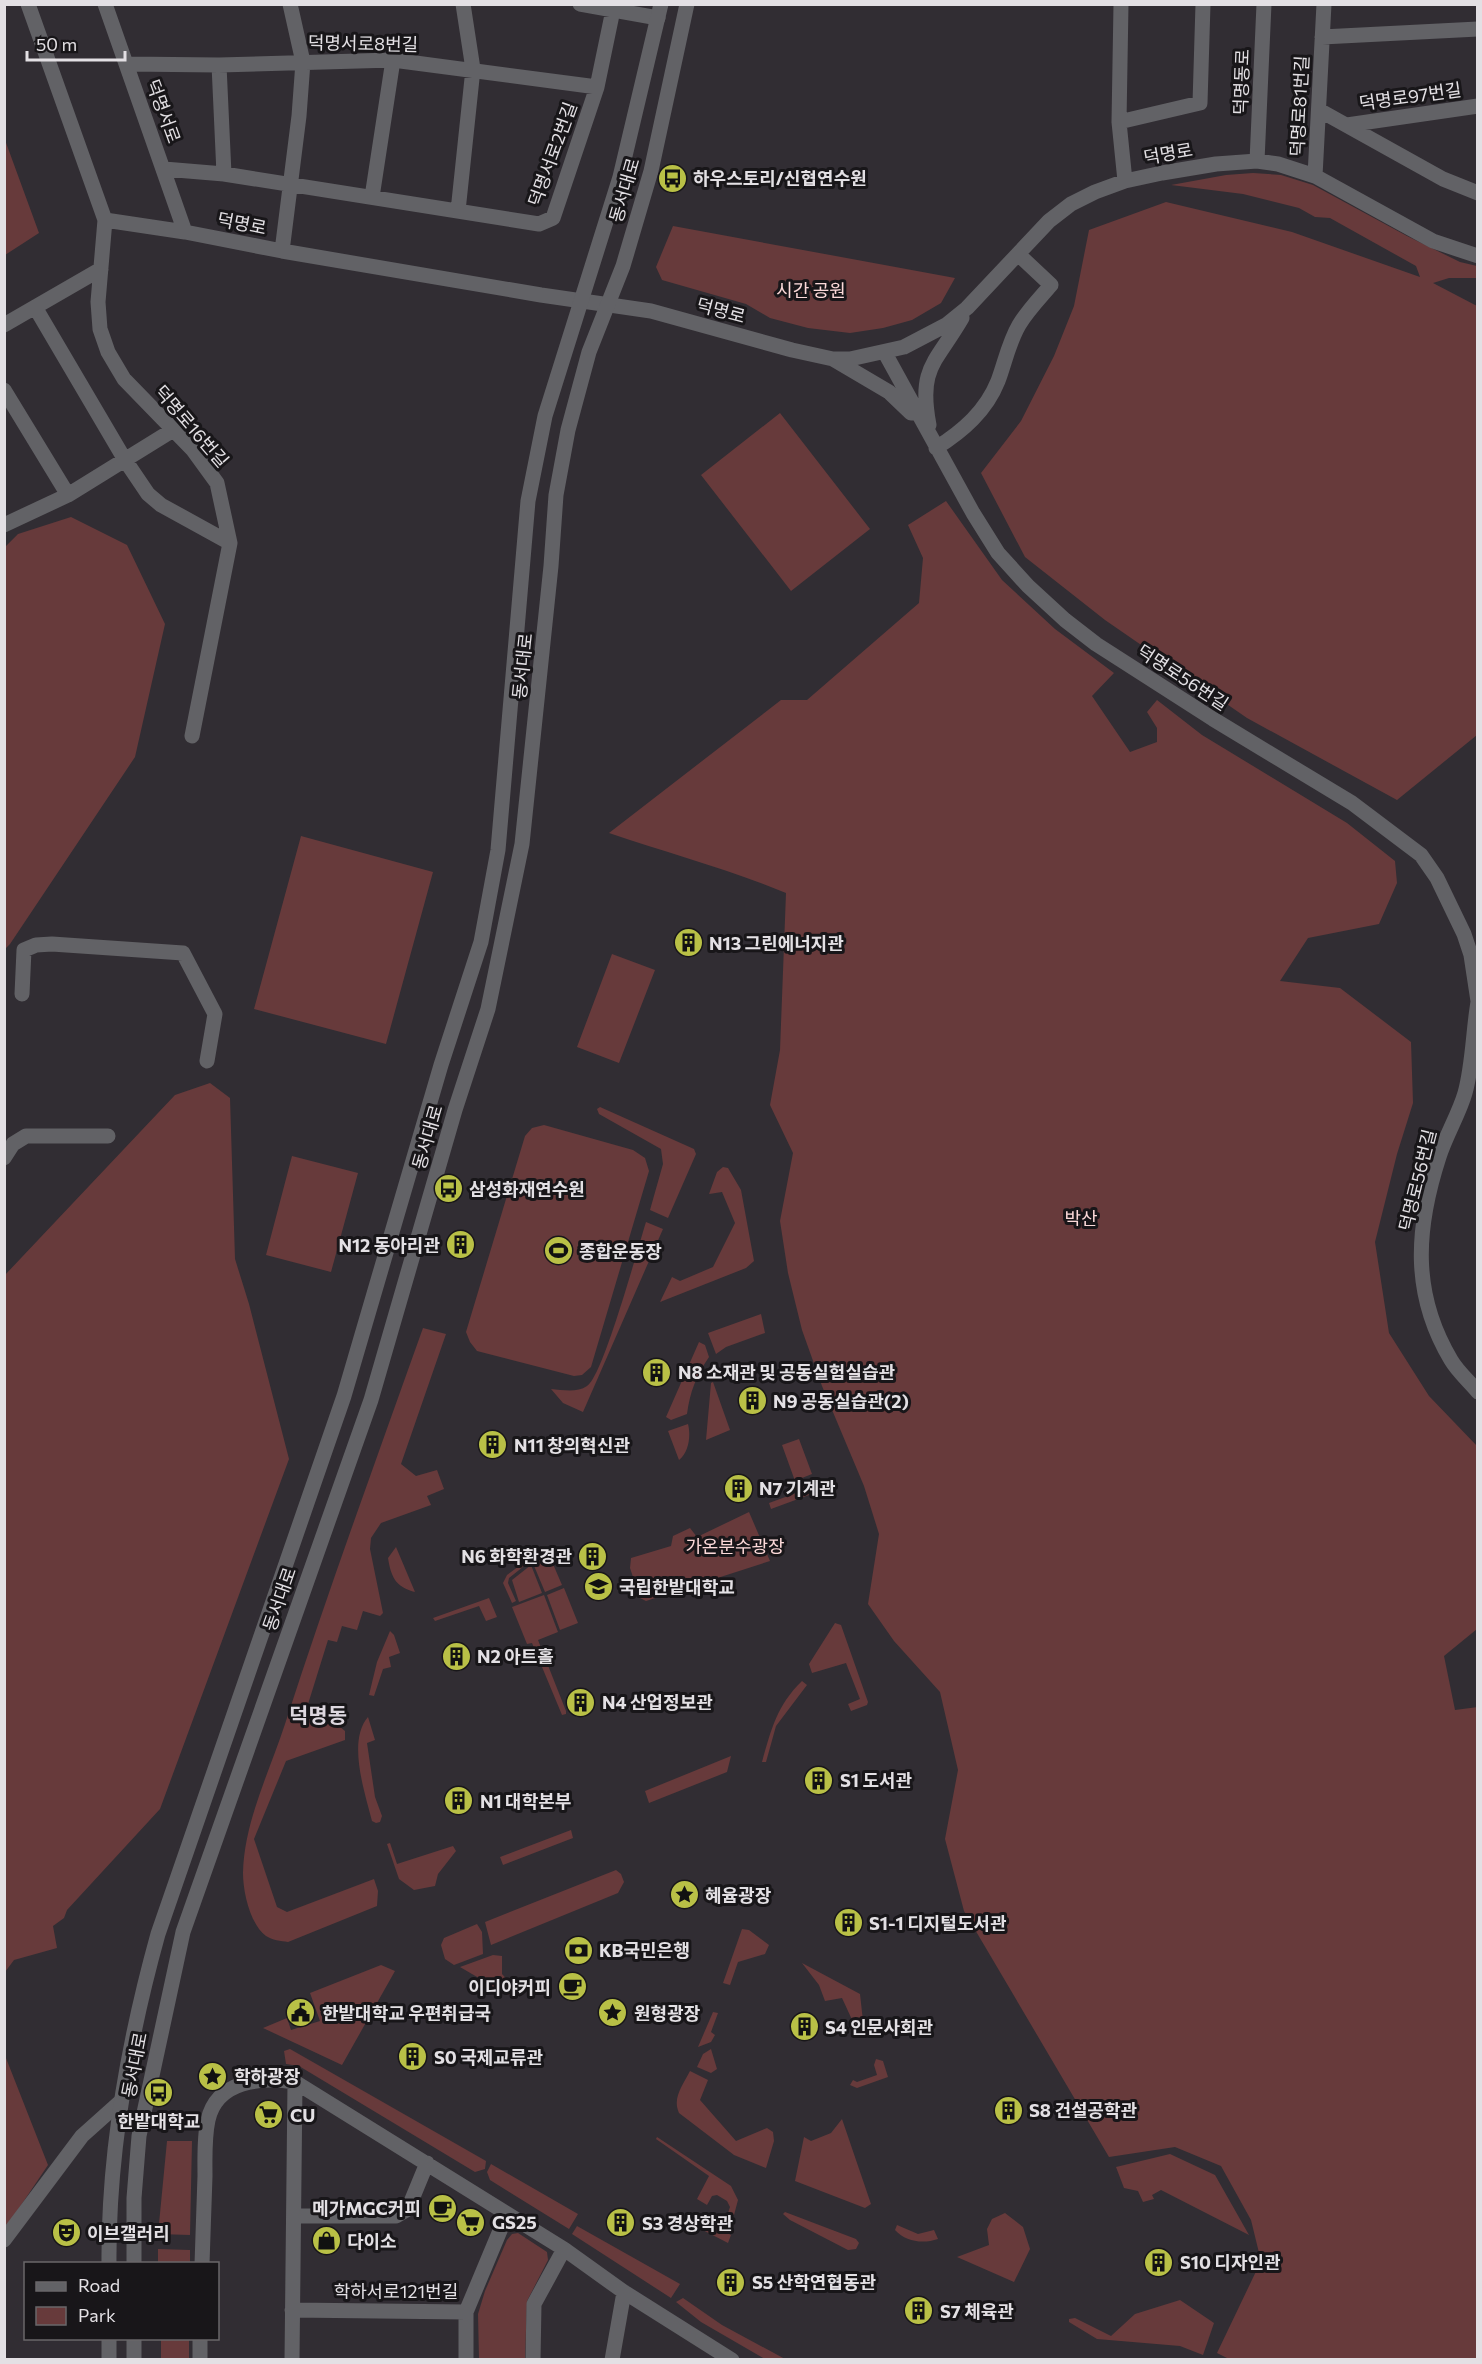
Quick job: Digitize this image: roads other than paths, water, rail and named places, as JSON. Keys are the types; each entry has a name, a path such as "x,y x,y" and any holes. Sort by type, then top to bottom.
{"street":[{"path":"28,4 105,220"},
{"name":"덕명서로","path":"105,4 185,232"},
{"path":"282,251 303,62 290,4"},
{"path":"458,211 473,69 463,4"},
{"path":"580,4 613,10 660,11"},
{"name":"동서대로","path":"134,2262 134,2198 139,2136 183,1932 371,1400 455,1110 488,1009 522,844 551,566 556,495 568,430 579,385 622,266 651,171 687,4"},
{"path":"1121,4 1119,122 1125,180"},
{"path":"1119,122 1200,103 1203,4"},
{"name":"덕명동로","path":"1257,161 1264,4"},
{"name":"덕명로81번길","path":"1315,176 1324,4"},
{"name":"덕명서로2번길","path":"164,169 224,174 539,224 553,218 597,87 613,10"},
{"name":"동서대로","path":"108,2262 110,2211 120,2102 136,2015 158,1934 344,1396 441,1065 481,942 498,850 528,501 545,416 620,177 660,11"},
{"name":"덕명로81번길","path":"1322,37 1478,29"},
{"path":"372,197 393,60"},
{"name":"덕명서로8번길","path":"127,64 219,65 393,60 597,87"},
{"path":"219,65 224,174"},
{"name":"덕명로97번길","path":"1347,125 1478,106"},
{"name":"덕명로97번길","path":"1319,110 1443,179 1478,193"},
{"name":"덕명로","path":"105,220 651,311 833,359 850,359 885,353 925,338 946,325 968,308 1049,221 1071,204 1125,180 1216,164 1257,161 1278,164 1315,176 1433,241 1478,256"},
{"name":"덕명로16번길","path":"105,220 98,302 100,329 108,352 124,379 193,450 217,483 230,543 192,736"},
{"path":"934,444 958,434 974,419 989,399 1019,325 1033,304 1052,285 1018,254"},
{"path":"4,325 101,269"},
{"path":"35,307 125,460 148,494 161,505 230,543"},
{"path":"934,444 925,407 927,375 939,350 955,330 968,308"},
{"name":"덕명로56번길","path":"885,353 934,444 998,553 1028,586 1065,620 1096,644 1213,719 1352,803 1421,855 1437,878 1464,934 1471,955 1478,1001 1465,1093 1438,1158 1422,1227 1420,1254 1425,1293 1436,1328 1452,1361 1478,1392"},
{"path":"833,359 890,392 910,412 934,444"},
{"path":"4,390 68,495"},
{"path":"4,525 68,495 173,430"},
{"path":"22,994 24,950 36,945 76,945 183,953 215,1014 207,1061"},
{"path":"4,1158 13,1144 26,1136 108,1136"},
{"path":"202,2262 206,2148 208,2121 213,2105 226,2090 244,2082 274,2079 295,2082 564,2249 624,2292 732,2360"},
{"path":"292,2360 295,2082"},
{"path":"4,2240 82,2136 120,2102"},
{"path":"294,2216 396,2216 408,2209 427,2163"},
{"name":"학하서로121번길","path":"292,2310 466,2312 507,2214"},
{"path":"533,2360 534,2304 564,2249"},
{"path":"612,2360 624,2292"},
{"path":"466,2312 466,2360"},
{"path":"109,2340 109,2360"},
{"path":"134,2340 134,2360"},
{"path":"200,2340 200,2360"}],"place":[{"name":"하우스토리/신협연수원","path":"672,178"},
{"name":"N13 그린에너지관","path":"688,943"},
{"name":"삼성화재연수원","path":"448,1189"},
{"name":"N12 동아리관","path":"461,1245"},
{"name":"종합운동장","path":"558,1251"},
{"name":"N8 소재관 및 공동실험실습관","path":"657,1372"},
{"name":"N9 공동실습관(2)","path":"752,1401"},
{"name":"N11 창의혁신관","path":"493,1445"},
{"name":"N7 기계관","path":"738,1488"},
{"name":"N6 화학환경관","path":"593,1556"},
{"name":"국립한밭대학교","path":"598,1587"},
{"name":"N2 아트홀","path":"456,1656"},
{"name":"N4 산업정보관","path":"581,1702"},
{"name":"S1 도서관","path":"819,1780"},
{"name":"N1 대학본부","path":"459,1801"},
{"name":"혜윰광장","path":"684,1895"},
{"name":"S1-1 디지털도서관","path":"848,1923"},
{"name":"KB국민은행","path":"578,1950"},
{"name":"이디야커피","path":"572,1987"},
{"name":"한밭대학교 우편취급국","path":"301,2013"},
{"name":"원형광장","path":"613,2013"},
{"name":"S4 인문사회관","path":"804,2027"},
{"name":"S0 국제교류관","path":"413,2057"},
{"name":"학하광장","path":"213,2076"},
{"name":"한밭대학교","path":"159,2092"},
{"name":"S8 건설공학관","path":"1008,2110"},
{"name":"CU","path":"269,2115"},
{"name":"메가MGC커피","path":"442,2208"},
{"name":"GS25","path":"471,2222"},
{"name":"S3 경상학관","path":"621,2223"},
{"name":"이브갤러리","path":"66,2233"},
{"name":"다이소","path":"326,2241"},
{"name":"S10 디자인관","path":"1159,2262"},
{"name":"S5 산학연협동관","path":"731,2282"},
{"name":"S7 체육관","path":"919,2311"}],"district":[{"name":"덕명동","path":"318,1714"}],"park label":[{"name":"시간 공원","path":"811,290"},
{"name":"박산","path":"1081,1218"},
{"name":"가온분수광장","path":"735,1546"}]}
